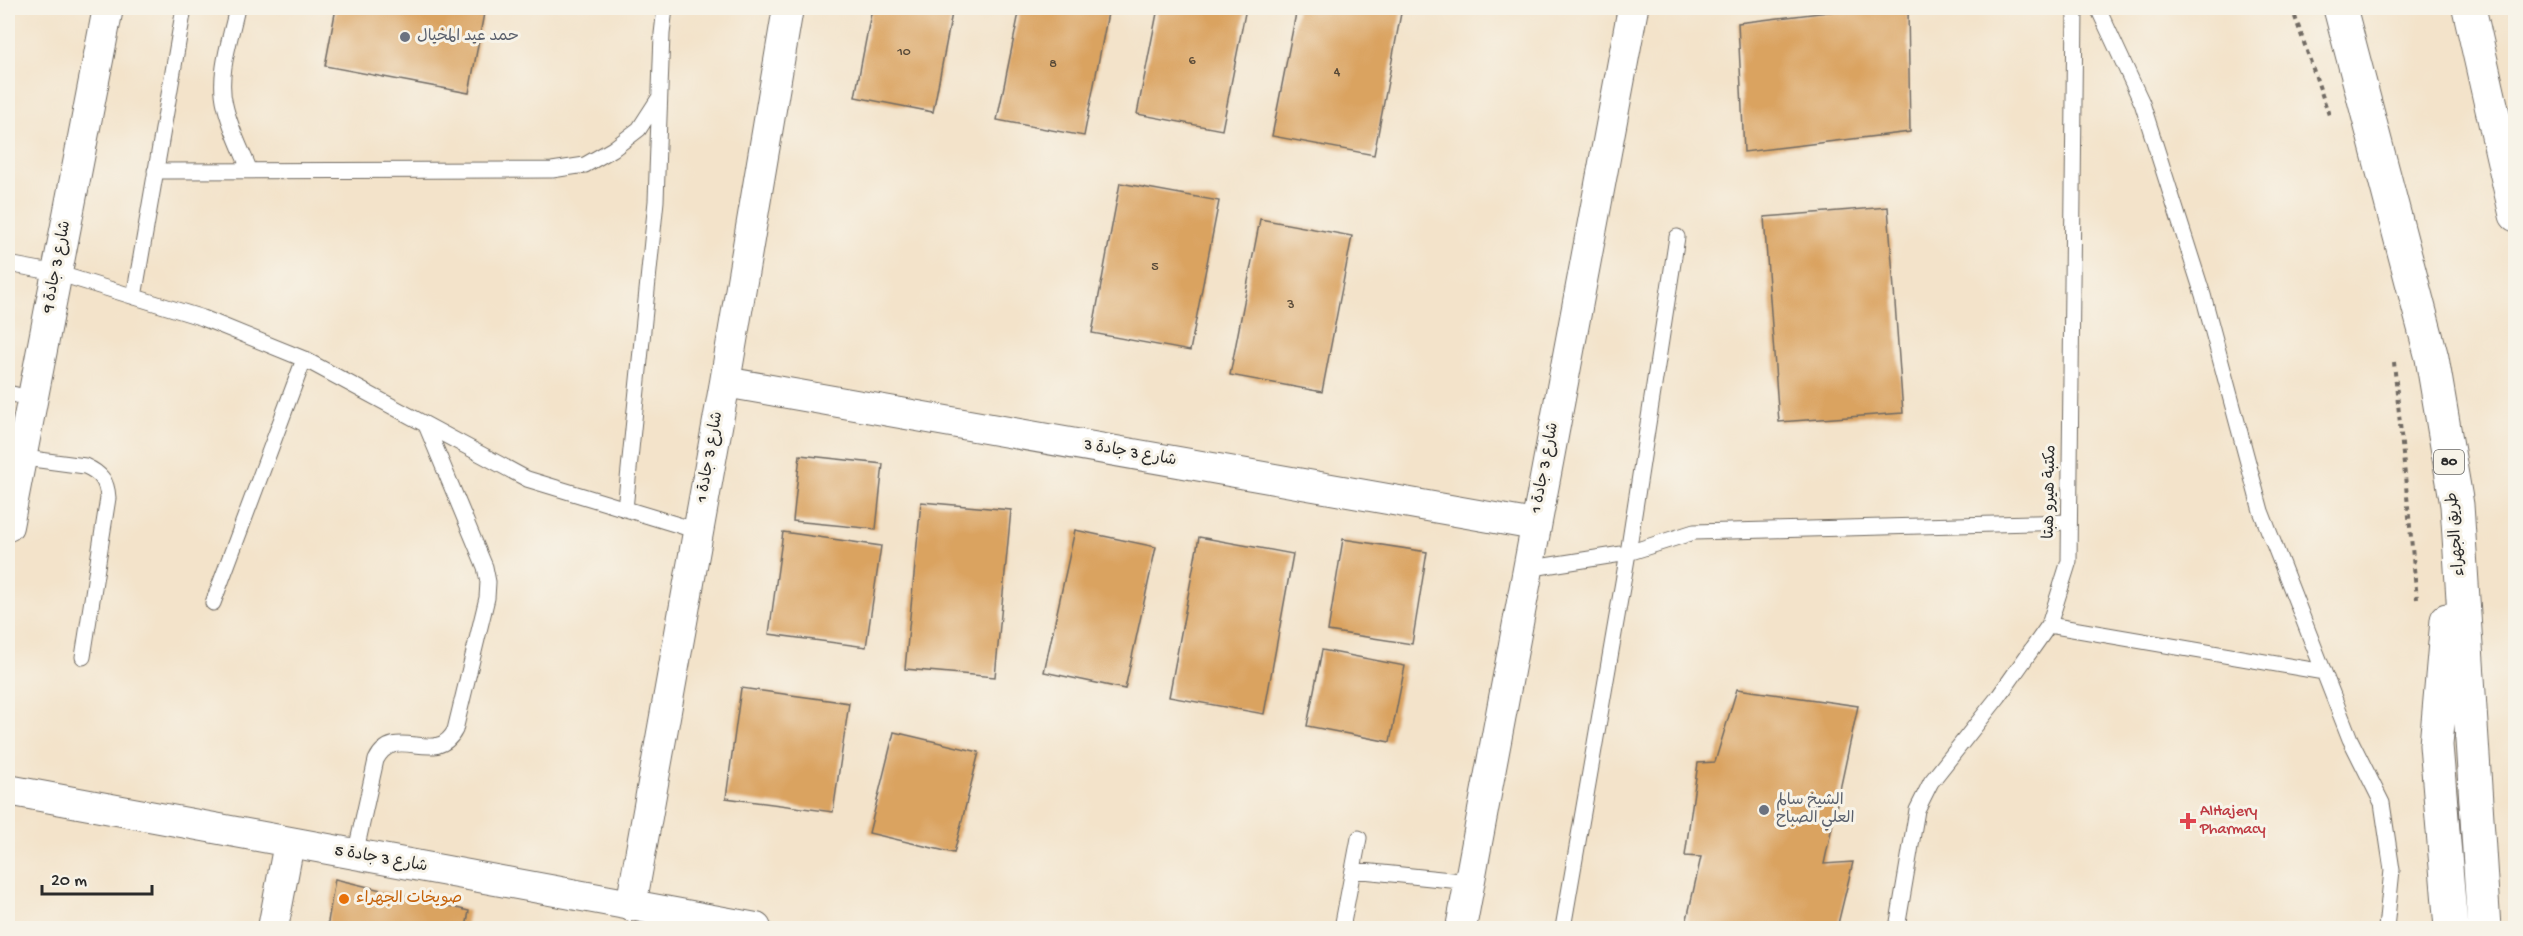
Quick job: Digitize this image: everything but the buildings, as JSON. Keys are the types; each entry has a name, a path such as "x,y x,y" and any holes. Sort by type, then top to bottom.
{"highway":[{"name":"طريق الجهراء","path":"2340,8 2432,358 2457,505 2484,928"},
{"path":"2469,8 2516,215"},
{"path":"2451,928 2436,745 2457,505"}],"street":[{"name":"شارع 3 جادة 9","path":"8,526 20,396 57,273 108,8"},
{"name":"شارع 3 جادة 1","path":"631,906 725,382 788,8"},
{"name":"شارع 3 جادة 1","path":"1461,928 1526,569 1633,8"},
{"name":"شارع 3 جادة 3","path":"725,382 1535,525"},
{"name":"شارع 3 جادة 5","path":"8,790 756,928"},
{"path":"273,928 289,843"}],"lane":[{"path":"134,297 184,8"},
{"path":"237,8 224,71 224,103 250,171"},
{"path":"625,509 656,201 659,98 665,8"},
{"name":"مكتبة هيرو هبتا","path":"1897,928 1917,810 1931,782 1999,696 2049,625 2069,561 2075,8"},
{"path":"2098,8 2142,103 2203,295 2261,511 2350,739 2382,803 2392,870 2386,928"},
{"path":"155,171 552,170 585,165 613,149 639,129 659,98"},
{"path":"1563,928 1628,553 1677,237"},
{"path":"8,264 57,273 203,318 304,359 527,479 698,531"},
{"path":"213,603 304,359"},
{"path":"355,855 375,760 380,751 389,745 399,743 442,746 451,739 487,598 488,582 485,567 426,425"},
{"path":"14,458 85,466 103,477 107,487 108,498 83,657"},
{"path":"1526,569 1628,553 1694,532 2069,522"},
{"path":"2049,625 2324,672"},
{"path":"1342,928 1359,838"},
{"path":"1353,870 1470,882"}],"path":[{"path":"2292,8 2330,118"},
{"path":"2393,352 2418,606"}],"place":[{"name":"حمد عيد المخيال","path":"405,37"},
{"name":"الشيخ سالم العلي الصباح","path":"1764,810"},
{"name":"AlHajery Pharmacy","path":"2188,821"},
{"name":"صويخات الجهراء","path":"344,899"}]}
